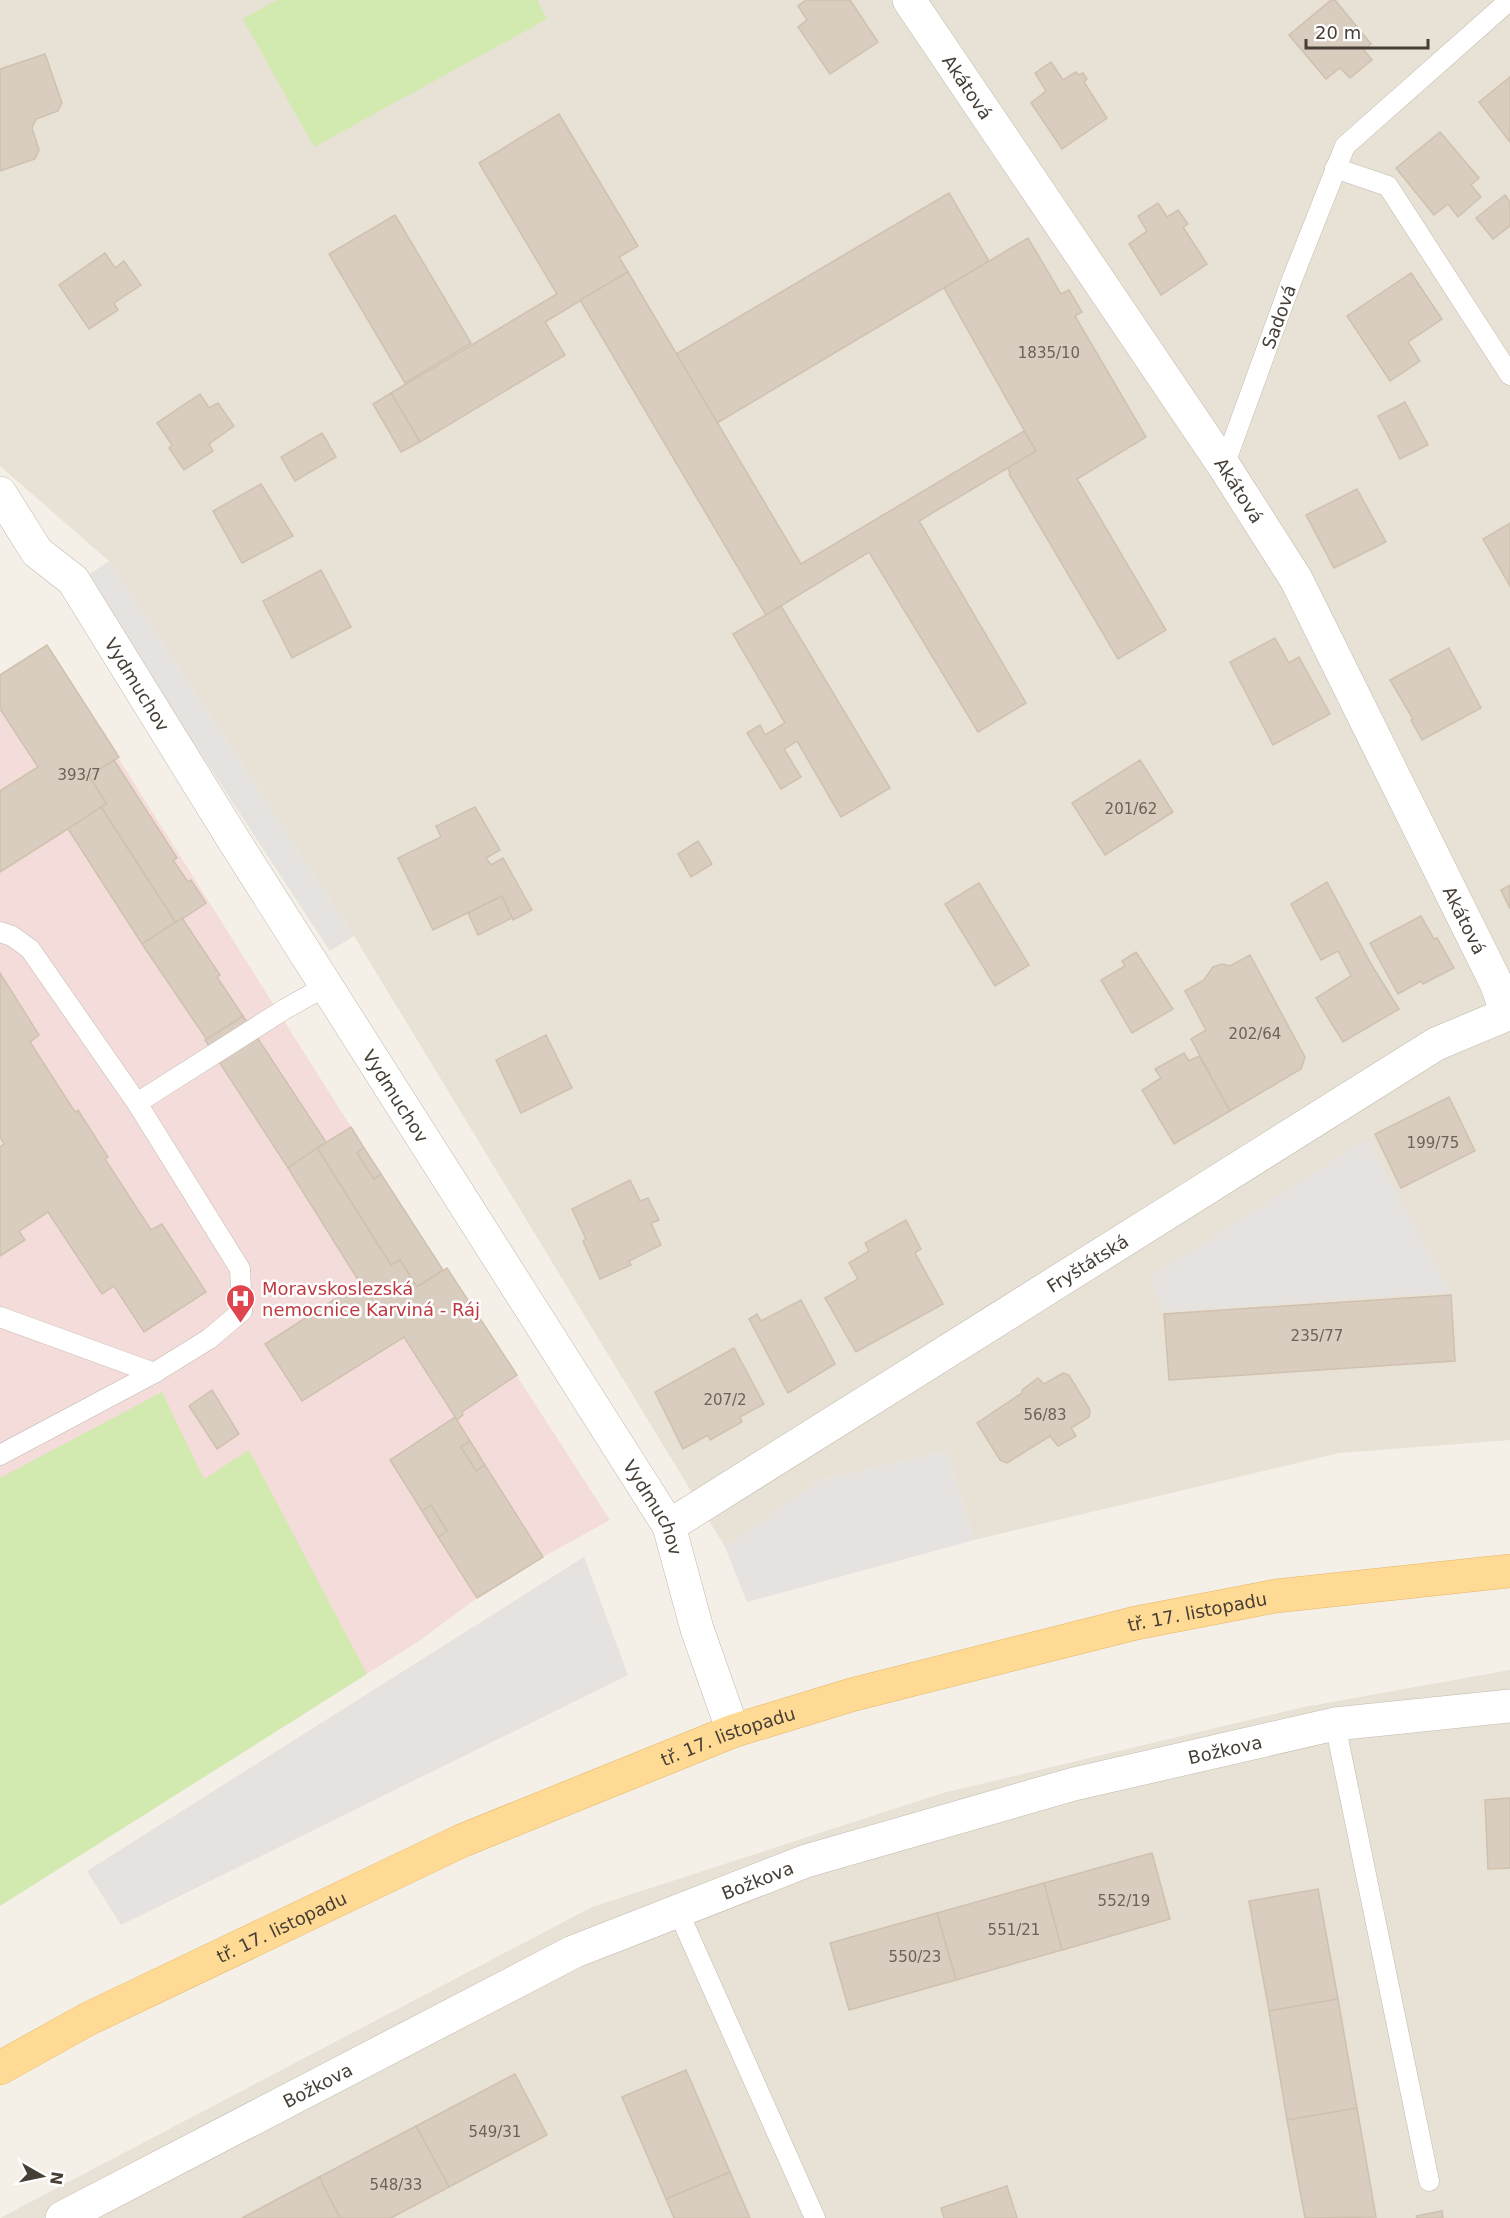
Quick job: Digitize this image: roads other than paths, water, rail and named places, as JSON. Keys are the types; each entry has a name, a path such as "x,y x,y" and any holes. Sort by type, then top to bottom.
{"main road":[{"name":"tř. 17. listopadu","path":"0,2068 88,2019 461,1841 733,1731 851,1695 1136,1623 1276,1596 1510,1571"}],"street":[{"name":"Akátová","path":"909,0 1224,466 1296,579 1497,985 1509,1014"},
{"name":"Vydmuchov","path":"0,493 37,552 73,580 326,986 669,1526 697,1629 733,1731"},
{"name":"Fryštátská","path":"669,1526 1436,1044 1509,1014"},
{"name":"Božkova","path":"62,2218 109,2207 573,1952 806,1860 1074,1784 1335,1724 1510,1706"}],"lane":[{"name":"Sadová","path":"1224,466 1291,282 1345,146 1510,0"},
{"path":"1335,168 1388,186 1510,375"},
{"path":"0,933 12,936 30,949 137,1103 240,1269 242,1311 209,1339 154,1373 0,1455"},
{"path":"137,1103 285,1009 326,986"},
{"path":"0,1317 154,1373"},
{"path":"1335,1724 1429,2181"},
{"path":"678,1911 815,2218"}],"place":[{"name":"Moravskoslezská nemocnice Karviná - Ráj","path":"241,1324"}]}
